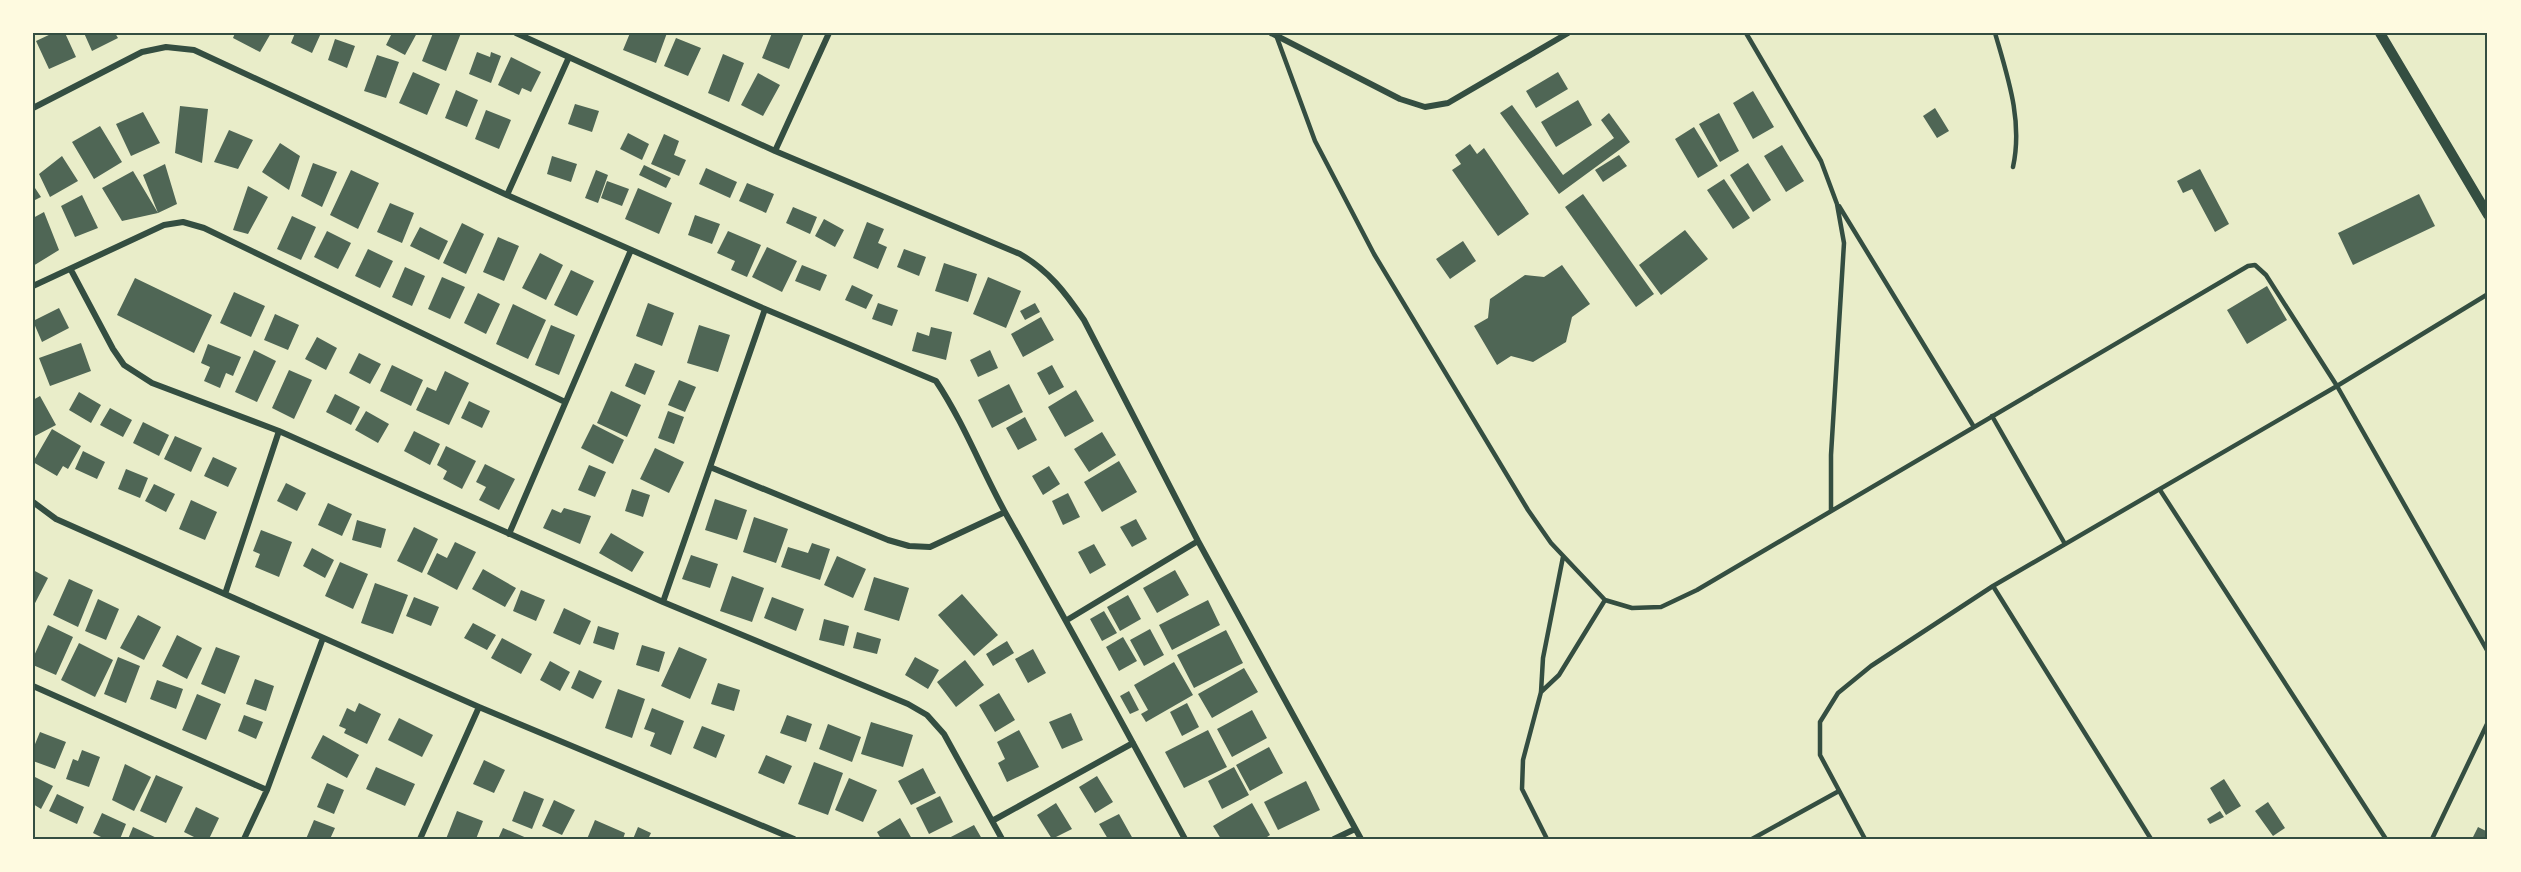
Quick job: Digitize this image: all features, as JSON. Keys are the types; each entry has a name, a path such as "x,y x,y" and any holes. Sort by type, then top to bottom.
{"street":[{"path":"516,33 775,151 1020,254 1041,266 1061,286 1084,320 1198,542 1361,839"},
{"path":"775,151 830,33"},
{"path":"1274,34 1400,99 1425,106 1448,103 1568,33"},
{"path":"2380,33 2488,215"},
{"path":"33,108 141,52 166,47 194,50 507,195 765,309 936,381 1005,512 1067,620 1185,839"},
{"path":"507,195 569,57"},
{"path":"33,286 164,225 183,222 204,228 565,402"},
{"path":"509,534 631,250"},
{"path":"71,270 113,350 124,365 152,383 279,431 663,602 908,704 927,715 944,734 1002,839"},
{"path":"663,602 765,309"},
{"path":"225,594 279,431"},
{"path":"710,467 888,540 909,546 930,547 1005,512"},
{"path":"33,502 56,519 478,707 794,839"},
{"path":"1067,620 1198,542"},
{"path":"244,839 267,790 323,638"},
{"path":"33,686 267,790"},
{"path":"420,839 478,707"},
{"path":"992,821 1133,743"},
{"path":"1334,839 1355,829"}],"lane":[{"path":"1746,33 1821,161 1838,204 1974,427"},
{"path":"1995,33 2014,101 2019,142 2013,167"},
{"path":"1274,34 1315,141 1374,254 1528,510 1563,557 1605,600 1632,608 1661,607 1697,590 2248,266 2255,265 2265,275 2337,386 2488,652"},
{"path":"1831,511 1831,455 1844,243 1838,204"},
{"path":"1865,839 1820,755 1820,722 1838,693 1871,666 1993,586 2337,386 2488,294"},
{"path":"1992,416 2065,544"},
{"path":"2160,490 2386,839"},
{"path":"1547,839 1522,789 1523,759 1541,692 1543,658 1563,557"},
{"path":"1993,586 2151,839"},
{"path":"1541,692 1559,675 1605,600"},
{"path":"2432,839 2488,722"},
{"path":"1752,839 1839,791"}],"building":[{"path":"53,33 65,33 76,57 49,69 36,41"},
{"path":"84,33 115,33 118,38 92,51"},
{"path":"235,33 271,33 260,52 233,38"},
{"path":"295,33 321,33 312,53 291,43"},
{"path":"392,33 417,33 405,55 386,45"},
{"path":"433,33 461,33 446,71 422,61"},
{"path":"630,33 667,33 656,63 623,50"},
{"path":"772,33 804,33 789,69 762,58"},
{"path":"676,38 701,48 688,76 664,66"},
{"path":"335,39 355,46 347,68 328,60"},
{"path":"477,52 490,57 491,52 501,56 491,83 469,74"},
{"path":"723,54 744,63 729,102 708,93"},
{"path":"377,55 399,62 386,98 364,91"},
{"path":"511,57 541,72 531,92 522,88 519,95 498,85"},
{"path":"413,72 440,84 427,115 399,103"},
{"path":"1558,72 1568,89 1536,108 1526,91"},
{"path":"758,73 780,85 763,116 741,105"},
{"path":"456,90 478,100 467,127 445,118"},
{"path":"1753,91 1774,127 1753,139 1733,103"},
{"path":"1578,100 1592,125 1556,147 1541,122"},
{"path":"575,104 599,111 592,132 568,124"},
{"path":"1512,105 1563,175 1614,138 1601,120 1609,113 1630,142 1559,194 1500,113"},
{"path":"180,106 208,109 202,163 175,153"},
{"path":"1935,108 1949,131 1937,138 1923,116"},
{"path":"486,110 511,120 499,149 475,139"},
{"path":"143,112 160,143 131,156 116,124"},
{"path":"1719,113 1739,151 1720,162 1699,124"},
{"path":"100,126 122,162 94,179 72,142"},
{"path":"1694,127 1718,166 1698,178 1675,139"},
{"path":"229,130 253,140 238,169 214,162"},
{"path":"628,133 649,144 642,160 620,149"},
{"path":"664,134 679,141 674,155 686,160 679,176 651,164"},
{"path":"280,143 300,156 289,190 262,172"},
{"path":"1470,144 1477,154 1484,148 1529,214 1498,236 1452,170 1461,164 1455,155"},
{"path":"1782,145 1804,181 1786,192 1764,156"},
{"path":"1619,155 1627,166 1603,182 1595,170"},
{"path":"62,156 78,181 50,197 39,174"},
{"path":"552,156 577,164 571,182 547,174"},
{"path":"313,163 337,172 322,207 301,196"},
{"path":"1748,163 1771,200 1753,212 1730,175"},
{"path":"165,164 177,204 158,213 143,175"},
{"path":"644,165 671,178 666,188 639,175"},
{"path":"706,168 737,182 730,198 699,184"},
{"path":"2200,169 2229,224 2215,232 2192,189 2183,193 2177,181"},
{"path":"351,170 379,183 358,229 330,215"},
{"path":"596,170 608,175 598,203 585,198"},
{"path":"133,171 158,213 122,221 102,188"},
{"path":"1724,179 1750,218 1733,229 1707,190"},
{"path":"607,181 629,189 622,206 601,198"},
{"path":"747,183 774,194 766,213 739,201"},
{"path":"33,185 41,197 33,201"},
{"path":"248,186 268,197 248,234 233,230"},
{"path":"638,188 672,203 659,234 625,219"},
{"path":"1583,194 1654,294 1636,307 1565,207"},
{"path":"2419,194 2435,226 2353,265 2338,233"},
{"path":"82,195 98,228 75,237 61,206"},
{"path":"390,203 414,213 402,243 377,232"},
{"path":"793,207 817,217 810,234 786,223"},
{"path":"44,212 59,250 33,266 33,218"},
{"path":"695,215 720,224 712,244 688,235"},
{"path":"292,216 316,227 301,260 277,249"},
{"path":"824,219 844,230 835,247 815,236"},
{"path":"867,222 884,229 878,243 887,247 878,269 853,258"},
{"path":"462,223 484,234 466,274 443,263"},
{"path":"420,227 448,241 439,260 410,246"},
{"path":"1685,230 1708,259 1661,295 1639,265"},
{"path":"327,231 351,243 338,269 314,257"},
{"path":"728,231 761,245 747,277 731,270 735,261 717,253"},
{"path":"498,237 519,246 504,281 483,272"},
{"path":"1463,241 1476,261 1450,279 1436,259"},
{"path":"767,247 797,261 782,292 752,277"},
{"path":"368,249 393,261 380,288 355,276"},
{"path":"904,249 926,257 919,276 897,267"},
{"path":"540,253 563,265 546,300 522,288"},
{"path":"944,263 977,274 968,302 935,291"},
{"path":"802,265 827,275 820,291 795,281"},
{"path":"1562,265 1590,304 1572,317 1566,342 1533,362 1511,356 1497,365 1474,326 1488,318 1490,299 1525,275 1544,277"},
{"path":"405,267 425,276 412,306 392,297"},
{"path":"571,270 594,281 577,316 554,305"},
{"path":"442,277 465,287 450,319 428,309"},
{"path":"988,277 1021,291 1006,328 973,314"},
{"path":"135,278 212,315 194,353 117,315"},
{"path":"852,285 873,295 866,309 845,300"},
{"path":"2267,286 2287,320 2247,344 2227,310"},
{"path":"234,292 265,306 251,337 220,323"},
{"path":"478,293 500,304 486,334 464,323"},
{"path":"648,303 674,313 662,346 636,336"},
{"path":"878,303 898,310 892,326 872,319"},
{"path":"1035,303 1040,312 1025,320 1020,311"},
{"path":"513,304 546,320 528,359 496,344"},
{"path":"59,308 69,328 42,342 33,321"},
{"path":"275,314 299,325 288,350 264,340"},
{"path":"1041,317 1054,340 1023,357 1011,334"},
{"path":"551,325 575,335 559,375 535,365"},
{"path":"699,325 730,335 718,372 687,363"},
{"path":"931,327 952,332 946,360 912,351 917,332 929,336"},
{"path":"317,337 337,348 326,370 305,359"},
{"path":"81,343 91,371 50,386 39,358"},
{"path":"208,344 241,357 233,376 226,373 220,388 204,381 210,367 201,363"},
{"path":"254,350 276,361 257,402 235,392"},
{"path":"990,350 998,368 978,377 970,360"},
{"path":"359,353 381,364 370,384 349,373"},
{"path":"635,363 655,371 645,395 625,386"},
{"path":"392,365 423,380 411,406 380,391"},
{"path":"1052,365 1064,387 1049,395 1037,373"},
{"path":"289,370 312,380 294,419 272,408"},
{"path":"445,371 469,383 449,425 416,410 427,387 436,391"},
{"path":"679,380 696,387 685,412 668,405"},
{"path":"1009,384 1023,412 992,428 978,400"},
{"path":"1076,390 1094,421 1065,437 1048,407"},
{"path":"611,391 641,405 627,437 597,423"},
{"path":"79,392 101,405 91,423 69,410"},
{"path":"335,394 360,407 351,425 326,412"},
{"path":"40,396 56,425 33,437 33,400"},
{"path":"469,401 490,411 482,428 461,418"},
{"path":"110,408 132,420 123,437 100,425"},
{"path":"366,411 389,424 378,443 355,430"},
{"path":"668,411 684,417 674,444 658,438"},
{"path":"1025,417 1037,440 1018,450 1006,428"},
{"path":"143,422 169,435 159,456 133,443"},
{"path":"593,424 624,440 613,464 581,448"},
{"path":"52,429 81,446 68,469 63,466 57,476 33,462"},
{"path":"414,431 440,444 430,465 404,451"},
{"path":"1102,432 1116,455 1089,472 1074,449"},
{"path":"175,436 202,448 191,472 164,459"},
{"path":"446,446 476,461 462,489 443,479 447,471 437,465"},
{"path":"655,448 684,462 669,493 640,479"},
{"path":"83,451 105,462 97,479 75,469"},
{"path":"213,457 237,468 228,487 204,476"},
{"path":"1119,461 1137,492 1102,512 1084,482"},
{"path":"485,464 515,479 499,510 479,500 486,487 476,482"},
{"path":"589,465 606,472 595,497 578,490"},
{"path":"1049,466 1060,484 1043,495 1032,476"},
{"path":"126,469 148,478 140,498 118,489"},
{"path":"286,483 306,493 297,511 277,501"},
{"path":"154,484 175,494 166,512 145,501"},
{"path":"632,489 650,495 643,517 625,511"},
{"path":"1068,493 1080,517 1063,525 1052,501"},
{"path":"715,499 747,510 737,540 705,530"},
{"path":"191,500 217,512 205,540 179,529"},
{"path":"328,503 352,514 342,536 318,525"},
{"path":"564,508 591,516 580,544 543,528 552,509 561,513"},
{"path":"754,517 788,529 776,563 743,552"},
{"path":"1136,519 1147,539 1132,547 1120,527"},
{"path":"357,520 386,529 381,548 352,540"},
{"path":"414,527 438,539 422,573 397,561"},
{"path":"261,530 292,542 279,577 255,567 260,554 253,551"},
{"path":"611,533 644,552 632,572 599,553"},
{"path":"455,542 476,552 457,590 427,574 437,553 447,558"},
{"path":"812,543 830,549 820,580 781,567 788,547 808,553"},
{"path":"1094,544 1106,565 1090,574 1078,552"},
{"path":"312,548 334,560 325,578 303,566"},
{"path":"691,555 718,564 710,588 682,579"},
{"path":"837,556 866,569 853,598 824,585"},
{"path":"340,562 368,574 353,609 325,596"},
{"path":"483,569 516,588 505,607 472,589"},
{"path":"33,570 48,578 33,607"},
{"path":"1175,570 1189,595 1157,613 1143,588"},
{"path":"732,576 764,588 752,622 720,611"},
{"path":"874,577 909,588 899,621 864,610"},
{"path":"69,579 93,590 78,627 53,615"},
{"path":"375,583 408,595 393,634 361,623"},
{"path":"521,590 545,600 536,621 513,611"},
{"path":"962,594 998,635 974,656 938,615"},
{"path":"1128,595 1141,619 1120,631 1107,607"},
{"path":"414,597 439,607 431,626 406,616"},
{"path":"772,597 804,609 796,631 764,618"},
{"path":"98,599 119,609 106,640 85,631"},
{"path":"1208,600 1220,625 1172,650 1159,625"},
{"path":"564,608 591,621 580,645 553,633"},
{"path":"1104,611 1117,633 1102,641 1090,619"},
{"path":"138,615 161,627 144,660 120,648"},
{"path":"824,619 849,626 844,646 819,640"},
{"path":"473,623 496,635 487,650 464,638"},
{"path":"48,625 73,637 56,675 33,665 33,658"},
{"path":"598,626 619,633 614,650 593,643"},
{"path":"1150,629 1164,655 1144,666 1130,640"},
{"path":"1226,630 1243,663 1194,688 1177,655"},
{"path":"857,632 881,639 877,654 853,648"},
{"path":"177,635 202,648 187,679 162,666"},
{"path":"1123,637 1137,661 1119,671 1106,647"},
{"path":"502,638 532,654 521,674 491,658"},
{"path":"1007,641 1014,653 993,666 986,654"},
{"path":"79,643 113,660 95,697 61,680"},
{"path":"642,645 665,652 659,672 636,665"},
{"path":"216,647 240,656 225,694 201,684"},
{"path":"679,647 707,659 690,699 661,686"},
{"path":"1033,649 1046,673 1028,683 1015,659"},
{"path":"118,657 140,666 126,703 104,694"},
{"path":"915,657 939,670 928,689 905,675"},
{"path":"965,660 984,685 956,707 937,682"},
{"path":"550,661 570,672 560,691 540,680"},
{"path":"1174,662 1193,695 1146,722 1141,714 1148,710 1134,685"},
{"path":"1244,668 1258,692 1212,718 1198,694"},
{"path":"579,670 602,681 593,699 571,688"},
{"path":"255,679 274,686 266,711 246,704"},
{"path":"157,680 183,689 176,709 150,699"},
{"path":"718,683 740,690 734,711 711,704"},
{"path":"618,689 645,699 632,738 605,728"},
{"path":"1129,691 1139,710 1130,714 1120,696"},
{"path":"999,693 1015,720 995,732 979,705"},
{"path":"197,694 221,704 206,740 182,730"},
{"path":"359,703 381,714 367,744 344,733 346,729 339,726 347,708 355,712"},
{"path":"1187,703 1199,727 1182,736 1170,712"},
{"path":"652,708 684,721 671,755 650,746 655,733 644,729"},
{"path":"1252,710 1267,738 1232,757 1217,729"},
{"path":"1071,713 1083,740 1062,749 1049,722"},
{"path":"244,715 263,722 256,739 238,731"},
{"path":"787,715 812,724 806,742 780,733"},
{"path":"399,718 433,735 422,757 388,740"},
{"path":"871,722 913,735 903,767 861,754"},
{"path":"828,724 861,737 852,762 819,749"},
{"path":"702,726 725,735 716,758 693,748"},
{"path":"1019,730 1039,767 1007,782 998,763 1005,759 997,742"},
{"path":"1208,730 1227,767 1184,788 1165,752"},
{"path":"40,732 66,742 55,769 33,761 33,749"},
{"path":"323,735 359,755 347,778 311,758"},
{"path":"1269,747 1283,773 1250,791 1236,765"},
{"path":"82,750 100,757 89,787 66,779 73,759 78,761"},
{"path":"766,755 792,766 784,784 758,773"},
{"path":"484,760 505,770 494,793 473,784"},
{"path":"814,762 843,773 828,815 798,804"},
{"path":"125,764 151,777 134,811 112,800"},
{"path":"376,767 415,784 405,806 366,789"},
{"path":"1234,767 1249,795 1222,809 1208,781"},
{"path":"923,768 936,793 911,805 898,781"},
{"path":"156,775 183,787 166,823 140,811"},
{"path":"33,776 53,786 41,809 33,804"},
{"path":"1097,776 1113,802 1095,813 1079,787"},
{"path":"849,778 877,790 863,822 835,810"},
{"path":"2224,779 2241,806 2226,815 2210,788"},
{"path":"1306,781 1320,810 1278,830 1264,802"},
{"path":"327,783 344,790 334,814 317,807"},
{"path":"524,791 544,799 532,829 512,821"},
{"path":"57,794 84,807 77,824 49,811"},
{"path":"940,796 953,822 929,834 916,808"},
{"path":"554,800 575,810 562,835 542,826"},
{"path":"2268,802 2285,828 2273,836 2255,811"},
{"path":"1056,803 1072,829 1052,839 1037,815"},
{"path":"1252,803 1270,835 1264,839 1221,839 1213,826"},
{"path":"196,807 219,818 209,839 198,839 184,832"},
{"path":"457,811 483,821 476,839 446,839"},
{"path":"2220,811 2224,817 2210,824 2207,819"},
{"path":"102,813 126,824 120,839 105,839 93,833"},
{"path":"1119,814 1133,839 1108,839 1099,824"},
{"path":"900,818 912,839 881,839 877,832"},
{"path":"314,820 335,828 330,839 306,839"},
{"path":"595,820 625,833 623,839 587,839"},
{"path":"974,825 982,839 947,839"},
{"path":"133,827 159,839 128,839"},
{"path":"638,827 651,833 648,839 633,839"},
{"path":"2478,827 2488,832 2488,839 2472,839"},
{"path":"503,828 529,839 498,839"}]}
